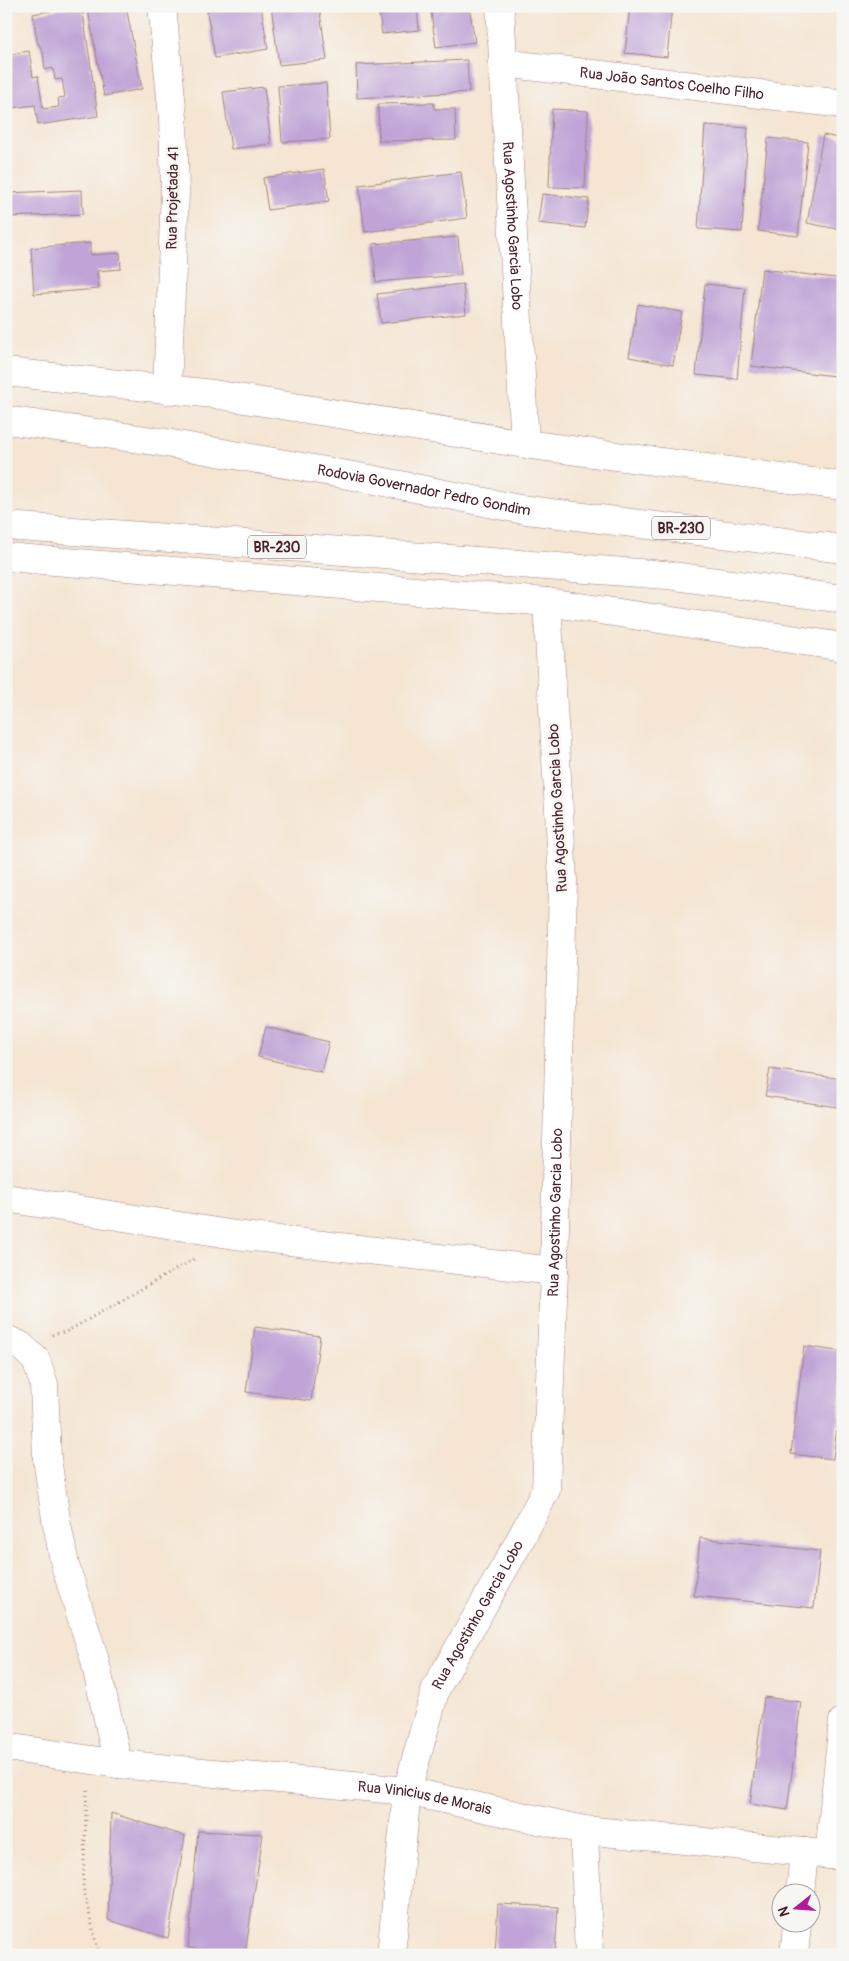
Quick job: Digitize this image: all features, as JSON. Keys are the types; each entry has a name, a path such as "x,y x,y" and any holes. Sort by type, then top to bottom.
{"main road":[{"name":"Rua Projetada 41","path":"162,6 173,118 175,193 167,390"},
{"name":"Rua Agostinho Garcia Lobo","path":"500,6 524,444"},
{"name":"Rua João Santos Coelho Filho","path":"502,63 843,104"},
{"path":"6,372 213,394 524,444 843,486"},
{"name":"Rodovia Governador Pedro Gondim","path":"6,420 161,442 370,478 519,509 843,549"},
{"name":"BR-230","path":"6,526 666,575 843,599"},
{"path":"6,557 547,602 843,647"},
{"name":"Rua Agostinho Garcia Lobo","path":"391,1955 407,1791 436,1688 518,1544 546,1490 554,1271 563,881 547,602"},
{"path":"6,1198 235,1236 554,1271"},
{"path":"13,1341 36,1360 44,1384 46,1458 56,1518 66,1565 94,1657 118,1764"},
{"path":"806,1884 825,1854 843,1722"},
{"name":"Rua Vinicius de Morais","path":"6,1747 118,1764 407,1791 584,1830 825,1854"},
{"path":"584,1830 589,1955"},
{"path":"794,1955 796,1934"}],"path":[{"path":"13,1341 68,1331 235,1236"},
{"path":"88,1759 83,1887 99,1955"}],"building":[{"path":"82,6 98,116 38,125 35,105 11,108 6,79 6,55 29,51 33,77 38,76 43,109 59,107 58,98 65,97 62,79 55,80 53,68 45,70 43,52 37,41 33,14"},
{"path":"108,6 126,6 142,89 104,96 88,10"},
{"path":"206,6 261,6 268,49 215,58"},
{"path":"271,6 319,6 327,60 279,65"},
{"path":"378,6 417,6 419,30 382,34"},
{"path":"430,6 469,6 475,42 436,47"},
{"path":"630,6 672,6 667,57 625,53"},
{"path":"467,60 469,92 357,98 356,65"},
{"path":"326,83 330,139 282,142 278,86"},
{"path":"264,87 271,144 231,149 223,92"},
{"path":"434,103 434,109 455,109 456,140 379,141 378,104"},
{"path":"552,109 588,111 585,188 549,187"},
{"path":"705,125 748,128 742,232 698,229"},
{"path":"823,135 843,139 843,230 807,223"},
{"path":"768,138 808,142 798,236 758,231"},
{"path":"324,169 329,201 268,210 263,178"},
{"path":"461,172 467,218 365,232 359,185"},
{"path":"82,190 83,214 7,217 6,193"},
{"path":"542,194 589,199 585,228 538,223"},
{"path":"458,237 461,275 376,282 373,244"},
{"path":"90,243 90,255 120,253 121,269 97,271 99,289 34,294 31,248"},
{"path":"762,269 843,279 843,377 751,366"},
{"path":"463,284 466,314 381,323 377,294"},
{"path":"705,284 745,288 737,379 696,375"},
{"path":"638,304 682,312 673,365 629,357"},
{"path":"266,1027 329,1042 321,1072 258,1057"},
{"path":"770,1069 843,1079 843,1108 765,1096"},
{"path":"255,1327 320,1336 311,1401 246,1392"},
{"path":"804,1346 843,1352 843,1380 833,1459 791,1454"},
{"path":"700,1538 820,1551 814,1608 694,1596"},
{"path":"764,1697 801,1702 787,1810 750,1804"},
{"path":"111,1813 185,1836 168,1938 108,1920"},
{"path":"198,1831 263,1834 245,1954 188,1948"},
{"path":"498,1904 558,1907 555,1955 495,1955"}]}
